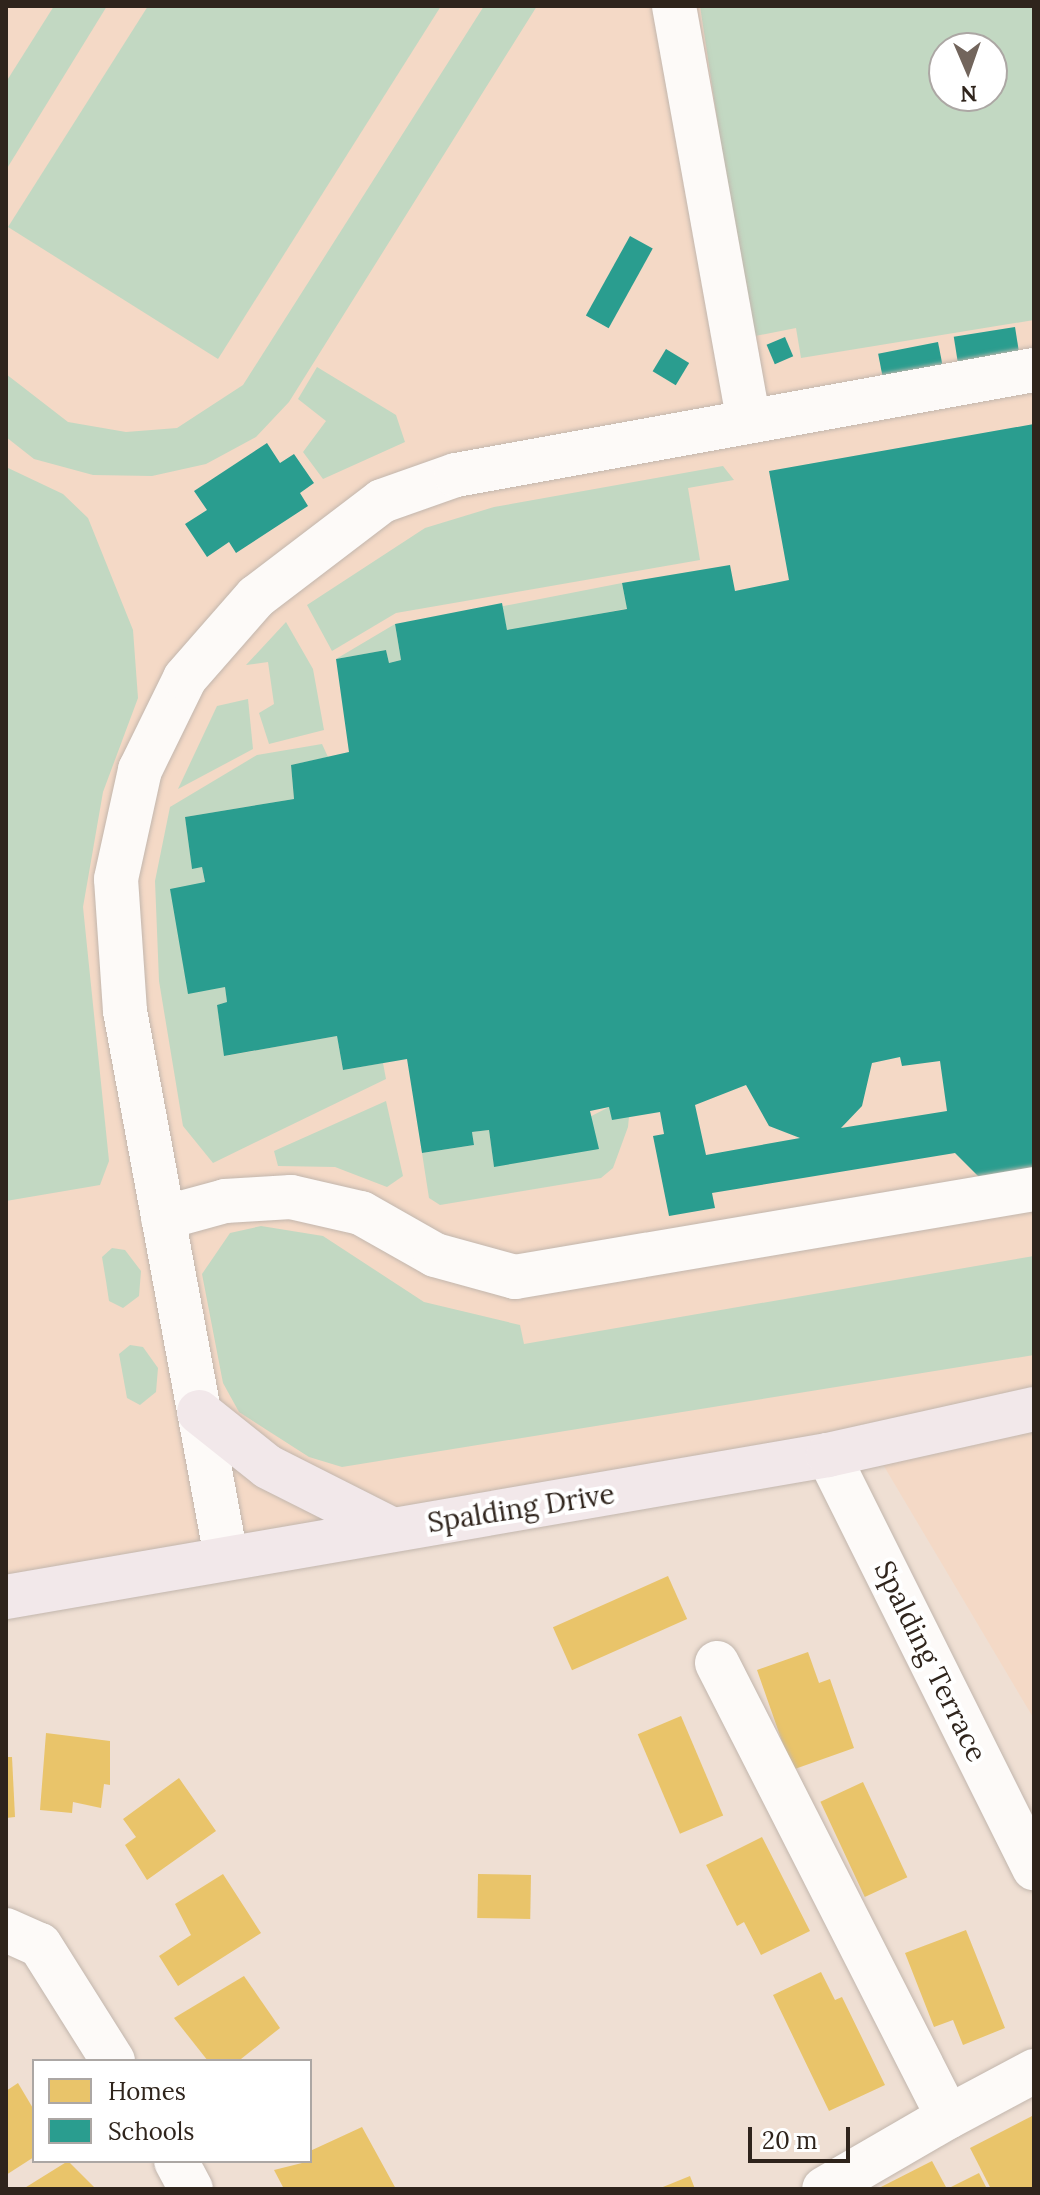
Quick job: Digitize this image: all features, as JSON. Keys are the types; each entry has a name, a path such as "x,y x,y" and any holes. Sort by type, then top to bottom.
{"main road":[{"name":"Spalding Drive","path":"6,1597 828,1455 1034,1409"},
{"path":"199,1412 268,1467 391,1529"}],"street":[{"path":"674,6 749,421"},
{"path":"226,1557 125,1011 116,879 140,770 185,678 256,597 382,501 456,475 1034,370"},
{"path":"163,1218 225,1201 291,1197 361,1213 435,1255 515,1277 1034,1189"},
{"name":"Spalding Terrace","path":"828,1455 1034,1868"},
{"path":"717,1663 948,2117"},
{"path":"6,1930 40,1945 112,2059"},
{"path":"824,2189 1034,2071"},
{"path":"177,2163 191,2189"}],"shaded area":[{"path":"6,6 1034,6 1034,1719 872,1446 6,1597"}],"green space":[{"path":"54,6 107,6 6,170 6,82"},
{"path":"148,6 441,6 218,359 8,227"},
{"path":"484,6 537,6 289,402 256,437 206,464 152,476 93,475 34,459 6,437 6,374 68,422 126,432 177,428 243,385"},
{"path":"700,6 1034,6 1034,320 801,358 796,328 750,337"},
{"path":"317,367 396,415 405,442 323,479 303,452 326,421 298,399"},
{"path":"723,466 734,480 688,488 700,560 396,613 332,651 307,605 425,528 494,507"},
{"path":"6,467 63,494 88,518 133,630 138,698 103,792 83,907 109,1161 100,1185 6,1201"},
{"path":"622,583 627,609 507,632 502,606"},
{"path":"286,622 313,669 324,730 269,744 259,713 274,704 268,662 246,665"},
{"path":"395,624 401,660 389,663 386,650 336,659"},
{"path":"248,699 253,749 178,789 217,706"},
{"path":"322,744 328,757 291,765 294,799 185,817 192,868 202,867 225,987 227,1002 217,1005 225,1056 337,1036 343,1070 383,1063 386,1079 213,1163 183,1126 159,981 155,881 170,807 257,755"},
{"path":"386,1101 403,1176 387,1187 335,1167 278,1166 274,1151"},
{"path":"609,1107 629,1117 628,1127 613,1168 601,1178 440,1205 429,1198 422,1153 474,1145 472,1132 489,1130 494,1166"},
{"path":"261,1226 323,1236 424,1302 520,1325 524,1344 1034,1256 1034,1355 342,1467 309,1457 239,1412 223,1383 202,1274 230,1233"},
{"path":"112,1248 125,1250 141,1271 139,1296 123,1308 109,1301 102,1257"},
{"path":"130,1345 143,1347 158,1368 156,1392 140,1405 127,1398 119,1354"}],"building: Homes":[{"path":"668,1576 687,1619 572,1670 553,1627"},
{"path":"808,1652 819,1683 830,1679 854,1748 792,1770 757,1670"},
{"path":"681,1716 723,1815 680,1834 638,1734"},
{"path":"46,1733 110,1741 110,1785 104,1784 101,1808 73,1802 72,1813 40,1810"},
{"path":"6,1757 12,1757 15,1817 6,1818"},
{"path":"179,1778 216,1831 147,1880 125,1845 136,1837 123,1819"},
{"path":"863,1782 907,1877 865,1897 820,1802"},
{"path":"762,1837 810,1931 761,1955 744,1922 737,1926 706,1865"},
{"path":"223,1874 261,1933 178,1986 159,1956 191,1935 175,1904"},
{"path":"478,1874 531,1875 530,1919 477,1918"},
{"path":"966,1930 1005,2028 963,2045 953,2020 934,2027 905,1953"},
{"path":"821,1972 835,2000 842,1997 885,2085 829,2111 773,1995"},
{"path":"244,1976 280,2028 241,2059 206,2059 174,2018"},
{"path":"18,2083 32,2107 32,2158 6,2175 6,2091"},
{"path":"1034,2115 1034,2189 991,2189 970,2148"},
{"path":"362,2127 396,2189 284,2189 274,2170 312,2163 312,2150"},
{"path":"932,2161 947,2189 877,2189"},
{"path":"65,2163 70,2163 96,2189 23,2189"},
{"path":"979,2173 987,2189 947,2189"},
{"path":"690,2176 695,2189 658,2189"}],"building: Schools":[{"path":"630,236 653,249 609,328 586,316"},
{"path":"1015,327 1019,352 958,361 954,337"},
{"path":"785,337 793,356 775,364 767,345"},
{"path":"938,342 943,367 883,378 878,354"},
{"path":"666,349 689,363 676,385 653,371"},
{"path":"1034,424 1034,1170 980,1178 955,1153 712,1193 715,1208 669,1216 653,1136 664,1134 660,1112 612,1120 609,1107 590,1111 599,1149 494,1167 489,1130 472,1132 474,1145 422,1153 407,1059 343,1070 337,1036 224,1056 217,1005 227,1002 225,987 188,994 170,889 205,882 202,867 192,869 185,817 294,799 291,765 349,752 336,659 386,650 389,663 401,660 395,624 502,603 507,630 627,609 622,583 730,565 735,591 789,580 769,471","holes":["900,1057 902,1066 940,1061 947,1111 841,1128 862,1106 872,1063","746,1085 769,1126 800,1138 706,1155 695,1105"]},
{"path":"267,443 280,463 294,454 314,483 300,493 308,506 236,553 229,542 207,557 185,524 207,510 194,491"}]}
